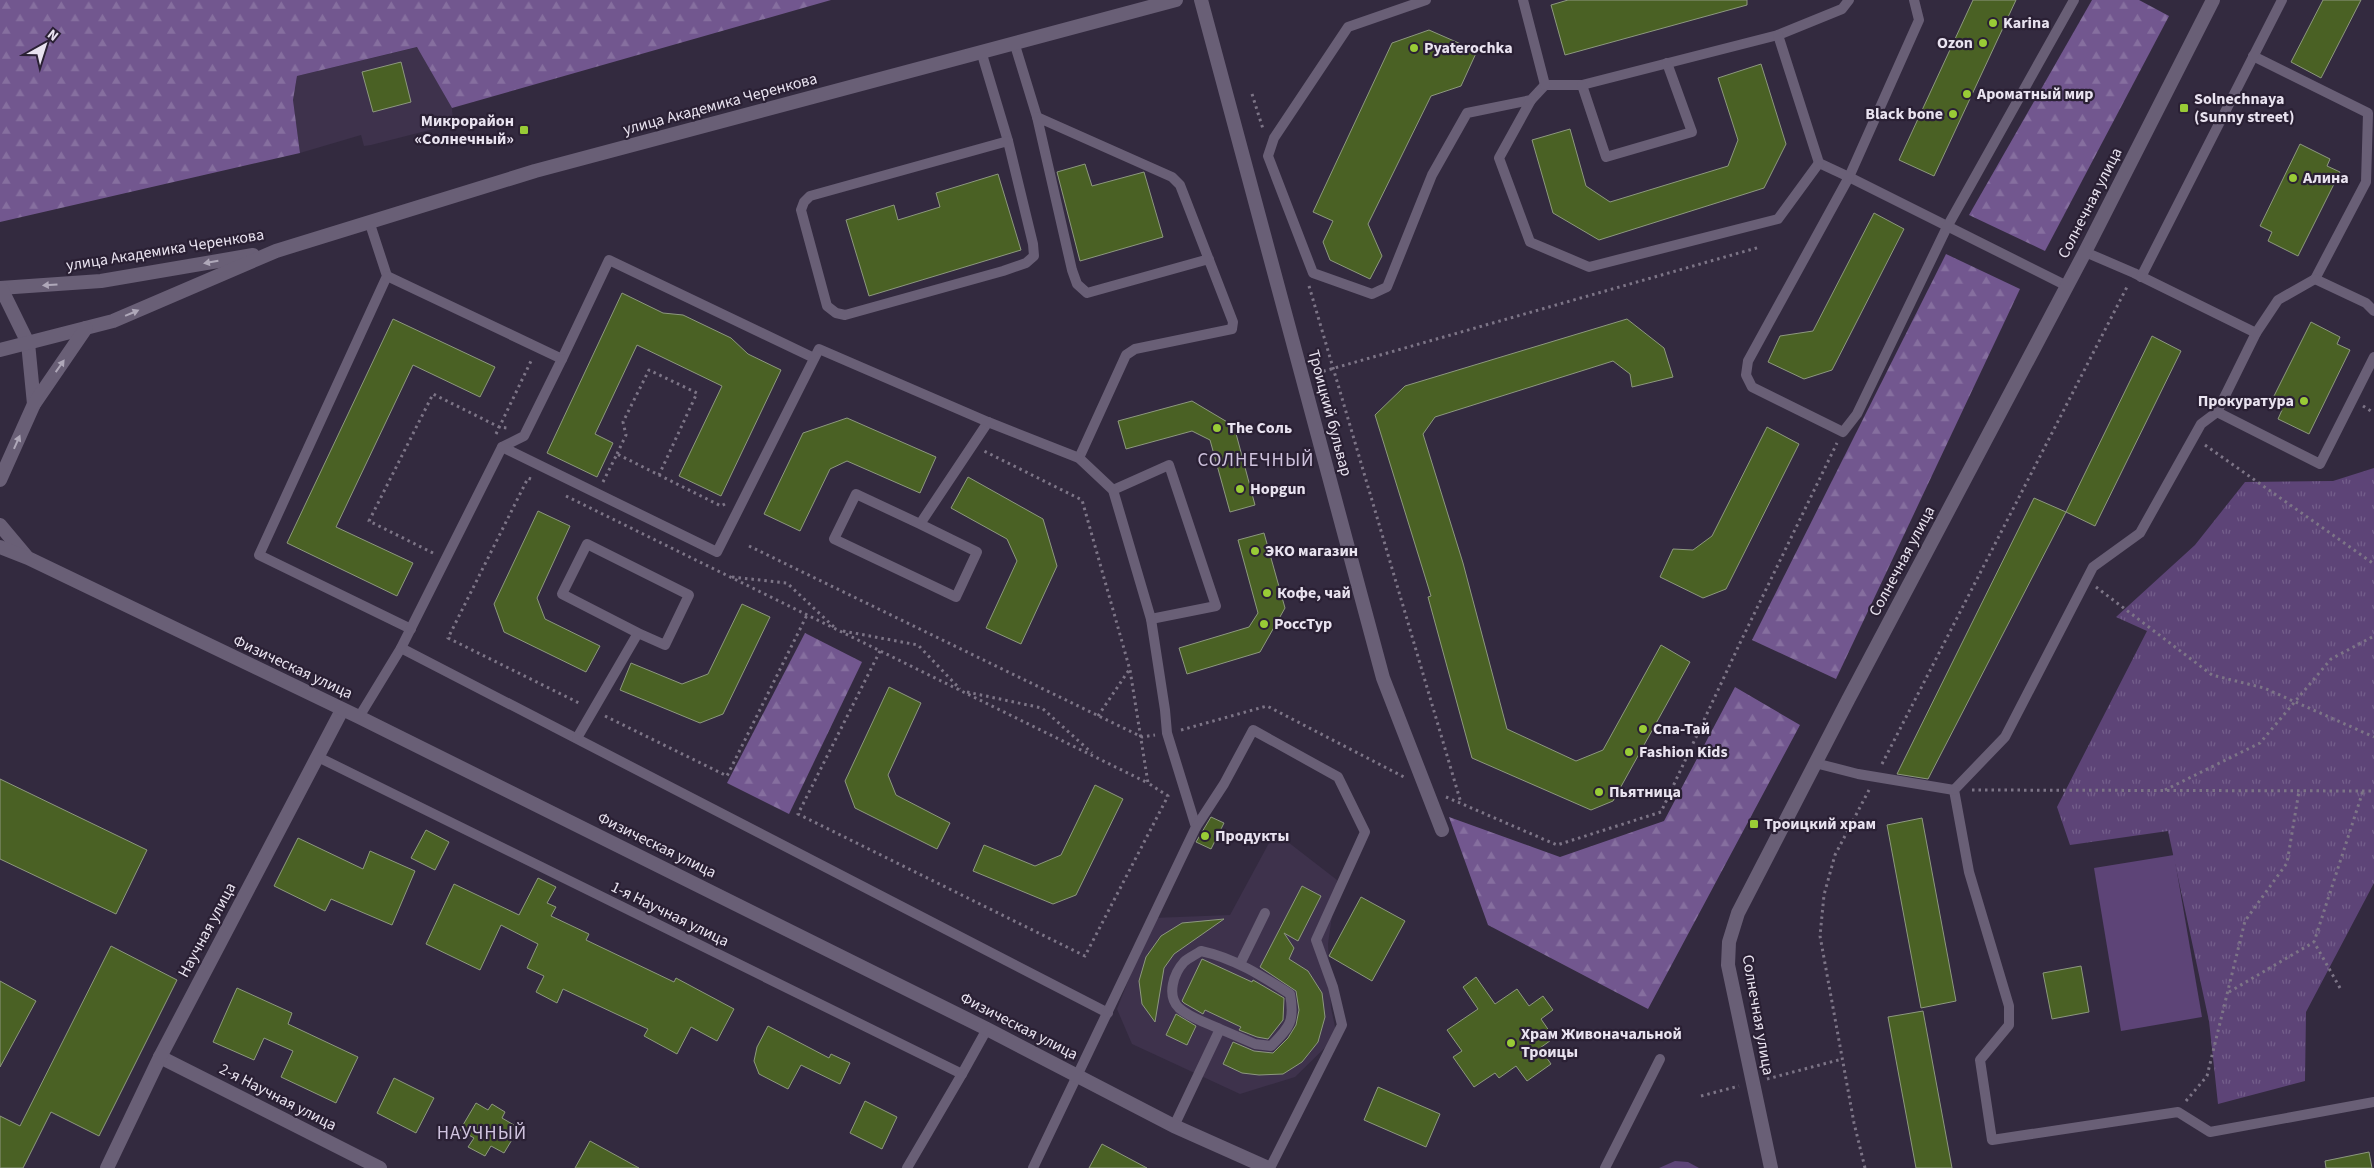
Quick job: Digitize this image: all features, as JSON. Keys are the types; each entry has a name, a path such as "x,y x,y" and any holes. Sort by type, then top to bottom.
{"street":[{"name":"улица Академика Черенкова","path":"0,350 113,321 276,251 535,171 1176,0"},
{"name":"Троицкий бульвар","path":"1201,0 1383,678 1442,830"},
{"name":"Солнечная улица","path":"1773,1166 1752,1083 1728,965 1729,942 1738,913 1815,763 2085,252 2210,1"},
{"name":"улица Академика Черенкова","path":"0,288 101,281 276,251"},
{"path":"0,288 28,343 34,404"},
{"path":"0,480 34,404 86,328"},
{"name":"Физическая улица","path":"0,525 28,558"},
{"name":"Физическая улица","path":"0,547 28,558 359,717 988,1029 1174,1126 1269,1168"},
{"name":"Научная улица","path":"108,1168 160,1057 342,710"},
{"name":"2-я Научная улица","path":"160,1057 380,1168"}],"lane":[{"path":"1426,0 1348,26 1274,138 1268,156 1313,273 1372,294 1387,287 1432,175 1466,113 1531,100"},
{"path":"1523,0 1545,85"},
{"path":"1818,163 1778,219 1589,267 1530,242 1499,158 1531,100 1545,85 1582,85 1778,35 1842,9 1849,0"},
{"path":"1914,0 1919,20 1849,177 1748,362 1746,375 1752,387 1843,432 1858,414 1946,227 2074,0"},
{"path":"2138,275 2282,0"},
{"path":"1778,35 1818,163 2067,286"},
{"path":"1014,42 1036,117 1072,270 1077,284 1088,293 1209,259"},
{"path":"981,51 1008,141 1033,244 1034,256 1026,263 1003,271 845,315 836,313 828,306 800,210 810,196 1008,141"},
{"path":"1954,790 2005,737 2093,567 2140,533 2201,424 2217,412 2256,333 2278,300 2315,279 2366,182 2368,113 2253,56"},
{"path":"1582,85 1606,158 1692,132 1668,63"},
{"path":"1036,117 1172,177 1180,185 1233,322 1232,329 1136,349 1126,355 1079,458"},
{"path":"369,221 387,276 259,555 411,629"},
{"path":"2085,252 2138,275 2256,333"},
{"path":"359,717 401,648 502,448 524,436 609,260 814,358"},
{"path":"387,276 562,358"},
{"path":"2315,279 2366,302 2374,311"},
{"path":"502,448 717,552 819,349 988,422 1079,458 1113,490 1151,619 1165,710 1166,733 1196,826"},
{"path":"2217,412 2320,464 2374,356"},
{"path":"920,524 988,422"},
{"path":"1113,490 1169,465 1216,606 1151,619"},
{"path":"856,494 920,524 977,552 956,597 834,539 856,494"},
{"path":"586,544 689,595 665,645 638,633 562,594 586,544"},
{"path":"577,738 638,633"},
{"path":"401,648 924,920 1108,1013"},
{"path":"1033,1168 1079,1076 1196,826 1224,784 1253,730 1338,777 1365,832 1316,940 1333,987 1342,1025 1269,1168"},
{"name":"1-я Научная улица","path":"318,758 962,1074"},
{"path":"1815,763 1875,777 1954,790"},
{"path":"1954,790 1969,872 2009,1006 2009,1025 1980,1060 1992,1140 2178,1112 2210,1132 2374,1102"},
{"path":"1240,964 1265,913"},
{"path":"1201,951 1215,954 1240,964 1290,994 1294,1012 1289,1028 1271,1046 1255,1044 1220,1028 1194,1017 1177,1007 1172,992 1174,976 1185,961 1201,951"},
{"path":"1174,1126 1220,1028"},
{"path":"907,1168 988,1029"},
{"path":"1605,1168 1660,1059"}],"path":[{"path":"1252,94 1270,152"},
{"path":"1302,378 1760,247"},
{"path":"1865,1168 1854,1123 1820,936 1824,895 1835,855 2138,275"},
{"path":"1309,285 1461,804"},
{"path":"495,435 538,347"},
{"path":"524,355 532,359"},
{"path":"602,485 626,435 623,422 649,370 698,393 659,475"},
{"path":"436,555 369,521 433,394 499,427 526,431"},
{"path":"749,546 1142,737 1166,733 1267,706 1426,789 1558,845 1661,812 1740,643 1843,432"},
{"path":"2193,437 2374,564"},
{"path":"973,445 1082,500 1130,670 1148,783"},
{"path":"617,454 721,506 728,502"},
{"path":"528,478 537,482"},
{"path":"564,495 1096,757 1148,783 1168,796 1086,956 798,814 880,651"},
{"path":"729,576 787,583 838,630 918,646 961,691 1042,708 1096,757"},
{"path":"2087,580 2212,675 2264,688 2374,737"},
{"path":"2163,791 2260,743 2332,659 2374,636"},
{"path":"1098,716 1130,670"},
{"path":"1954,790 2374,791"},
{"path":"2178,1112 2207,1076 2246,921 2287,863 2299,791"},
{"path":"2228,993 2314,942 2363,791"},
{"path":"2314,942 2340,988"},
{"path":"1701,1096 1842,1059"}],"shaded area":[{"path":"418,47 452,108 453,124 364,146 361,135 300,153 293,100 297,76"},
{"path":"1275,832 1337,880 1328,944 1331,1008 1337,1036 1295,1077 1240,1094 1132,1044 1117,1009 1153,918 1230,915"}],"green space":[{"path":"0,0 831,0 452,108 417,47 297,76 293,100 300,153 0,222"},
{"path":"2092,0 2139,0 2169,16 2045,251 1969,215"},
{"path":"1946,254 2020,289 1836,679 1752,640"},
{"path":"2374,468 2374,883 2306,1012 2305,1081 2218,1104 2209,1021 2168,831 2070,845 2057,807 2147,631 2116,617 2195,545 2245,482 2333,481"},
{"path":"805,633 862,662 789,814 727,783"},
{"path":"1735,687 1800,725 1648,1009 1488,925 1449,817 1560,857 1664,821"},
{"path":"2174,855 2202,1017 2121,1031 2094,868"},
{"path":"1675,1161 1688,1162 1699,1168 1659,1168"}],"building":[{"path":"1568,0 1747,0 1747,5 1565,55 1551,5"},
{"path":"1973,0 2016,0 1934,176 1899,160"},
{"path":"2323,0 2361,0 2321,78 2291,62"},
{"path":"1429,30 1477,51 1461,86 1431,96 1368,224 1382,256 1370,279 1330,260 1323,242 1333,221 1313,212 1392,43"},
{"path":"401,62 411,102 373,112 362,72"},
{"path":"1761,64 1786,144 1764,188 1599,240 1553,213 1532,140 1570,129 1586,186 1610,202 1728,166 1738,140 1718,78"},
{"path":"2300,144 2330,159 2327,166 2340,172 2298,256 2268,241 2272,232 2260,226"},
{"path":"1085,164 1092,186 1144,172 1163,237 1080,261 1057,172"},
{"path":"998,174 1021,250 869,296 846,220 894,205 898,220 940,207 936,193"},
{"path":"1874,213 1904,229 1832,370 1804,379 1768,362 1780,336 1813,331"},
{"path":"622,293 663,313 683,315 731,338 748,354 781,370 721,496 679,476 722,386 637,345 595,434 613,443 597,477 547,453"},
{"path":"393,319 495,367 480,397 413,365 336,527 413,563 397,596 287,543"},
{"path":"1627,319 1664,348 1673,377 1632,387 1630,374 1613,361 1435,417 1423,434 1463,563 1507,729 1576,761 1603,750 1661,645 1690,662 1613,801 1591,810 1472,758 1428,597 1431,596 1375,415 1405,386"},
{"path":"2311,322 2340,337 2337,344 2350,350 2309,434 2278,419 2282,410 2270,404"},
{"path":"2152,336 2181,351 2095,526 2066,512"},
{"path":"1192,401 1234,426 1255,505 1230,512 1210,440 1192,431 1126,449 1118,421"},
{"path":"847,418 936,457 920,493 847,461 830,469 800,531 764,514 803,433"},
{"path":"1767,427 1799,444 1726,589 1703,598 1660,577 1673,549 1693,550 1712,536"},
{"path":"968,477 1043,519 1057,566 1021,644 986,628 1017,561 1007,539 951,508"},
{"path":"2034,498 2066,512 1928,779 1897,774"},
{"path":"538,511 570,526 537,598 545,619 600,646 586,672 504,632 494,604"},
{"path":"1264,533 1285,608 1260,652 1187,674 1179,648 1249,627 1258,613 1238,540"},
{"path":"742,604 770,617 723,714 700,723 620,690 631,663 682,684 708,674"},
{"path":"889,687 921,703 888,775 896,795 950,823 937,849 855,808 845,781"},
{"path":"0,779 147,850 116,914 0,859"},
{"path":"1095,785 1123,799 1076,895 1053,904 973,871 984,845 1035,866 1061,855"},
{"path":"1211,817 1224,823 1211,849 1196,842"},
{"path":"1922,818 1956,1001 1921,1008 1887,825"},
{"path":"426,830 449,842 435,870 411,858"},
{"path":"298,838 363,869 370,851 415,871 392,925 331,899 325,911 274,886"},
{"path":"538,878 556,887 547,903 556,907 551,916 589,934 586,940 674,982 676,978 734,1009 717,1041 691,1027 677,1054 644,1036 648,1029 563,989 557,1003 536,992 544,976 527,968 538,944 501,925 480,970 426,944 454,884 519,915"},
{"path":"1302,886 1321,896 1298,941 1284,933 1294,948 1289,959 1308,971 1322,993 1325,1017 1318,1042 1302,1062 1283,1074 1259,1075 1242,1073 1223,1064 1233,1042 1254,1051 1273,1053 1288,1038 1296,1025 1299,1010 1296,991 1260,967"},
{"path":"1361,897 1405,921 1372,981 1329,956"},
{"path":"1224,919 1174,954 1164,968 1155,1022 1142,1004 1139,981 1146,957 1161,936 1182,923"},
{"path":"111,946 177,980 99,1136 51,1112 23,1168 0,1168 0,1116 20,1126"},
{"path":"1202,959 1252,982 1253,980 1284,998 1283,1020 1268,1039 1239,1030 1241,1027 1205,1010 1203,1014 1182,1001"},
{"path":"2081,966 2089,1012 2052,1019 2043,973"},
{"path":"1476,977 1495,1004 1517,989 1529,1006 1543,996 1553,1010 1541,1019 1554,1038 1540,1048 1551,1064 1527,1081 1516,1066 1499,1078 1495,1073 1474,1087 1453,1057 1462,1051 1447,1030 1478,1009 1463,987"},
{"path":"0,981 36,1001 0,1067"},
{"path":"237,988 292,1013 288,1024 358,1057 336,1103 281,1077 293,1051 264,1038 254,1060 213,1042"},
{"path":"1923,1011 1952,1168 1916,1168 1888,1017"},
{"path":"1176,1014 1196,1026 1187,1045 1166,1035"},
{"path":"768,1026 829,1058 831,1054 850,1063 840,1084 801,1065 788,1089 759,1074 754,1061 757,1047"},
{"path":"394,1078 434,1098 416,1133 377,1113"},
{"path":"1378,1087 1440,1114 1426,1147 1364,1120"},
{"path":"865,1101 897,1117 882,1149 850,1133"},
{"path":"476,1103 488,1110 492,1104 505,1112 502,1118 519,1128 504,1153 491,1146 485,1156 468,1147 474,1138 460,1130"},
{"path":"590,1141 639,1168 575,1168"},
{"path":"1102,1144 1147,1168 1089,1168"},
{"path":"2369,1152 2372,1168 2326,1168 2325,1161"}],"place":[{"name":"Karina","path":"1993,23"},
{"name":"Ozon","path":"1983,43"},
{"name":"Pyaterochka","path":"1414,48"},
{"name":"Ароматный мир","path":"1967,94"},
{"name":"Solnechnaya (Sunny street)","path":"2184,108"},
{"name":"Black bone","path":"1953,114"},
{"name":"Микрорайон «Солнечный»","path":"524,130"},
{"name":"Алина","path":"2293,178"},
{"name":"Прокуратура","path":"2304,401"},
{"name":"The Соль","path":"1217,428"},
{"name":"Hopgun","path":"1240,489"},
{"name":"ЭКО магазин","path":"1255,551"},
{"name":"Кофе, чай","path":"1267,593"},
{"name":"РоссТур","path":"1264,624"},
{"name":"Спа-Тай","path":"1643,729"},
{"name":"Fashion Kids","path":"1629,752"},
{"name":"Пьятница","path":"1599,792"},
{"name":"Троицкий храм","path":"1754,824"},
{"name":"Продукты","path":"1205,836"},
{"name":"Храм Живоначальной Троицы","path":"1511,1043"}],"district":[{"name":"СОЛНЕЧНЫЙ","path":"1256,460"},
{"name":"НАУЧНЫЙ","path":"482,1133"}]}
